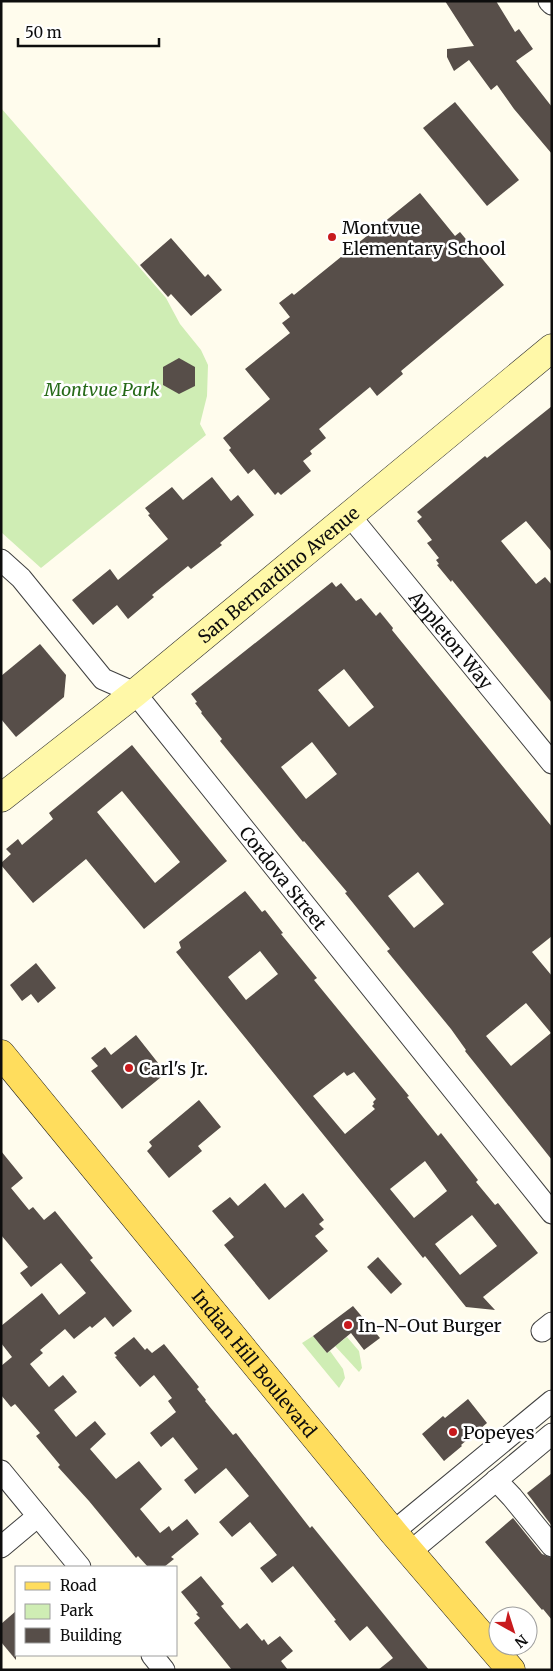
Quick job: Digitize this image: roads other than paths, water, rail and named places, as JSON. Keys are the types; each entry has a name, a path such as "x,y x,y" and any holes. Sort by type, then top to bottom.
{"main road":[{"name":"San Bernardino Avenue","path":"1,798 135,693 552,348"},
{"name":"Indian Hill Boulevard","path":"1,1054 402,1542 511,1670"}],"street":[{"name":"Appleton Way","path":"350,516 552,763"},
{"name":"Cordova Street","path":"1,560 21,578 103,679 135,693 552,1212"},
{"path":"402,1542 552,1401"},
{"path":"402,1542 496,1480 552,1434"},
{"path":"1,1471 79,1566"},
{"path":"496,1480 552,1546"},
{"path":"1,1547 38,1516"},
{"path":"153,1656 164,1670"}],"place":[{"name":"Montvue Elementary School","path":"332,237"},
{"name":"Carl's Jr.","path":"129,1068"},
{"name":"In-N-Out Burger","path":"348,1325"},
{"name":"Popeyes","path":"453,1432"}],"park label":[{"name":"Montvue Park","path":"102,389"}]}
